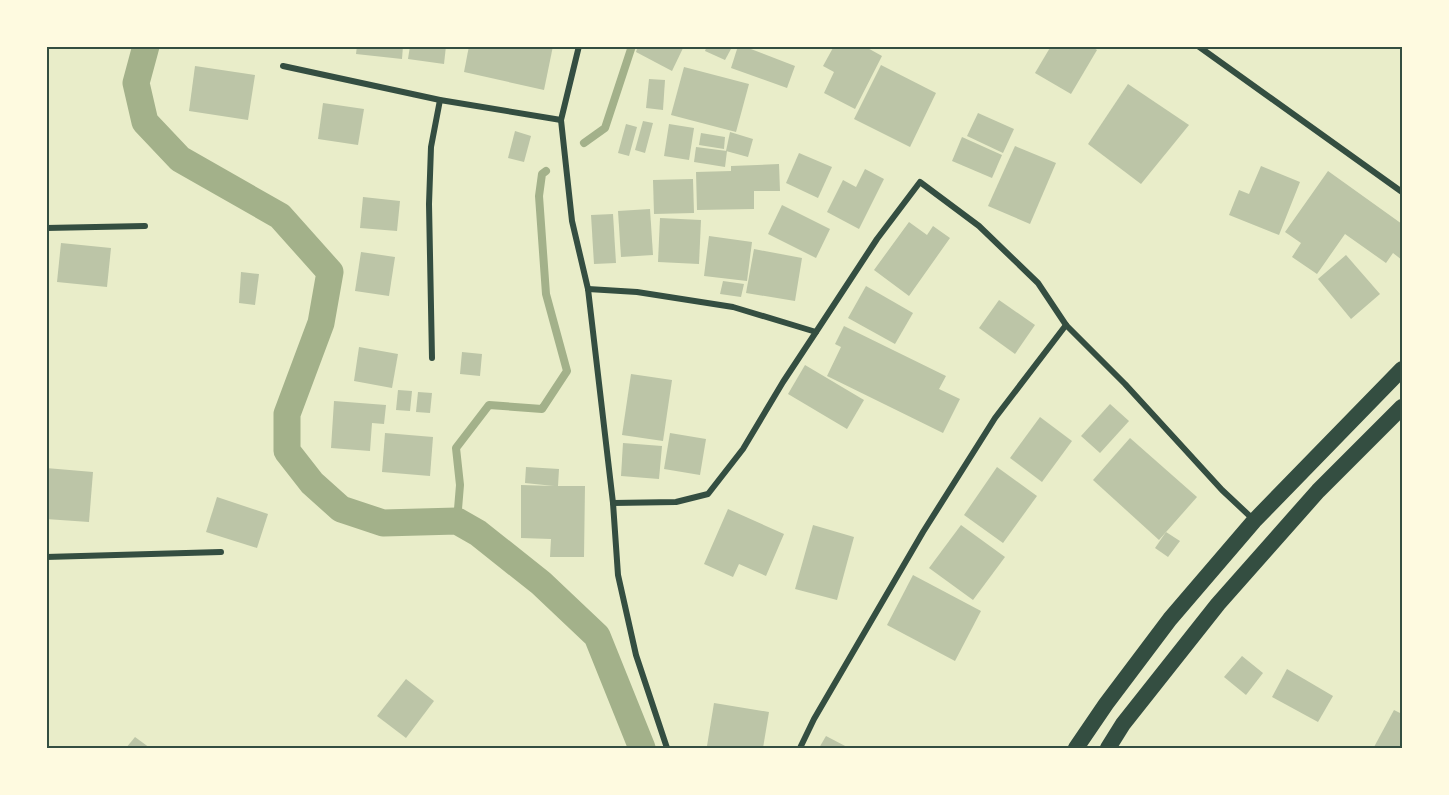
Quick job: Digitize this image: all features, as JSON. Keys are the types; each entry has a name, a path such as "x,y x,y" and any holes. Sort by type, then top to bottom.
{"highway":[{"path":"1076,748 1170,619 1254,521 1402,369"},
{"path":"1108,748 1123,724 1218,604 1318,491 1402,407"}],"street":[{"path":"579,46 561,120 572,221 588,289 613,503 618,575 636,655 667,748"},
{"path":"1198,46 1402,192"},
{"path":"283,66 440,100 561,120"},
{"path":"432,358 429,204 431,147 440,100"},
{"path":"613,503 676,501 708,494 743,449 783,382 877,239 920,182 979,226 1038,283 1066,325 1254,521"},
{"path":"46,228 145,226"},
{"path":"588,289 637,292 733,307 816,332"},
{"path":"800,748 814,719 935,513 995,418 1066,325"},
{"path":"46,557 220,552"}],"building":[{"path":"357,46 403,46 402,59 356,54"},
{"path":"410,46 446,46 444,64 408,59"},
{"path":"469,46 553,46 544,90 464,72"},
{"path":"638,46 684,46 672,71 636,52"},
{"path":"707,46 726,46 731,49 725,60 705,51"},
{"path":"738,46 795,66 787,88 731,68"},
{"path":"834,46 864,46 882,56 855,109 824,93 834,72 823,66"},
{"path":"1051,46 1091,46 1097,50 1071,94 1035,73"},
{"path":"881,65 936,93 910,147 854,119"},
{"path":"195,66 255,75 248,120 189,111"},
{"path":"684,67 749,84 736,132 671,115"},
{"path":"649,79 665,80 663,110 646,108"},
{"path":"1128,84 1189,125 1141,184 1088,144"},
{"path":"323,103 364,109 358,145 318,139"},
{"path":"978,113 1014,129 1003,153 967,136"},
{"path":"643,121 653,123 645,153 635,150"},
{"path":"626,124 637,127 629,156 618,153"},
{"path":"669,124 694,128 689,160 664,156"},
{"path":"515,131 531,136 524,162 508,158"},
{"path":"730,132 753,139 748,157 726,151"},
{"path":"701,133 725,137 724,149 699,145"},
{"path":"962,137 1002,155 992,178 952,161"},
{"path":"1015,146 1056,163 1030,224 988,206"},
{"path":"696,147 727,151 725,167 694,162"},
{"path":"799,153 832,167 818,198 786,183"},
{"path":"779,164 780,191 754,191 754,209 697,210 696,172 731,171 731,166"},
{"path":"1261,166 1300,182 1279,235 1229,215 1239,190 1249,194"},
{"path":"865,169 884,179 859,229 827,212 843,180 856,187"},
{"path":"1328,171 1402,224 1402,260 1393,253 1386,263 1345,234 1317,274 1292,257 1301,243 1285,232"},
{"path":"693,179 694,213 654,214 653,180"},
{"path":"363,197 400,201 397,231 360,228"},
{"path":"782,205 830,229 816,258 768,234"},
{"path":"650,209 653,255 621,257 618,211"},
{"path":"613,214 616,263 594,264 591,215"},
{"path":"660,218 701,220 699,264 658,262"},
{"path":"909,222 927,235 933,226 950,238 909,296 874,270"},
{"path":"709,236 752,242 747,281 704,276"},
{"path":"61,243 111,248 107,287 57,282"},
{"path":"754,249 802,258 795,301 746,293"},
{"path":"361,252 395,257 389,296 355,291"},
{"path":"1346,255 1380,294 1351,319 1318,279"},
{"path":"241,272 259,274 255,305 239,303"},
{"path":"723,281 744,284 741,297 720,294"},
{"path":"866,286 913,313 895,344 848,318"},
{"path":"999,300 1035,325 1015,354 979,328"},
{"path":"844,326 946,376 939,389 960,399 943,433 827,376 841,347 835,344"},
{"path":"359,347 398,354 392,388 354,381"},
{"path":"462,352 482,354 480,376 460,374"},
{"path":"805,365 864,400 847,429 788,394"},
{"path":"631,374 672,380 663,441 622,435"},
{"path":"398,390 412,391 410,411 396,410"},
{"path":"418,392 432,393 430,413 416,412"},
{"path":"334,401 386,405 384,424 372,423 370,451 331,448"},
{"path":"1110,404 1129,421 1100,453 1081,436"},
{"path":"1040,417 1072,441 1042,482 1010,458"},
{"path":"385,433 433,437 430,476 382,472"},
{"path":"670,433 706,439 700,475 664,469"},
{"path":"1130,438 1197,497 1159,540 1093,480"},
{"path":"623,443 662,446 659,479 621,476"},
{"path":"526,467 559,469 558,486 585,486 584,557 550,557 551,539 521,538 521,485 554,486 525,483"},
{"path":"997,467 1037,496 1003,543 964,515"},
{"path":"46,468 93,472 89,522 46,519"},
{"path":"217,497 268,514 257,548 206,532"},
{"path":"728,509 784,534 766,576 739,564 733,577 704,564"},
{"path":"813,525 854,537 837,600 795,589"},
{"path":"961,525 1005,557 973,600 929,568"},
{"path":"1166,532 1180,541 1168,557 1155,548"},
{"path":"913,575 981,611 955,661 887,625"},
{"path":"1242,656 1263,673 1246,695 1224,677"},
{"path":"1287,669 1333,696 1318,722 1272,697"},
{"path":"406,679 434,701 406,738 377,716"},
{"path":"714,703 769,712 763,748 707,746"},
{"path":"1394,710 1402,714 1402,748 1374,747"},
{"path":"826,736 849,748 819,748"},
{"path":"135,737 150,748 126,748"}],"waterway":[{"path":"146,46 136,83 145,122 180,159 280,216 330,272 321,323 287,414 287,451 312,483 341,509 383,523 457,521 478,533 541,583 597,636 642,748"},
{"path":"584,143 605,128 632,46"},
{"path":"457,521 460,485 456,448 489,405 542,409 567,371 546,294 539,196 542,174 546,171"}]}
